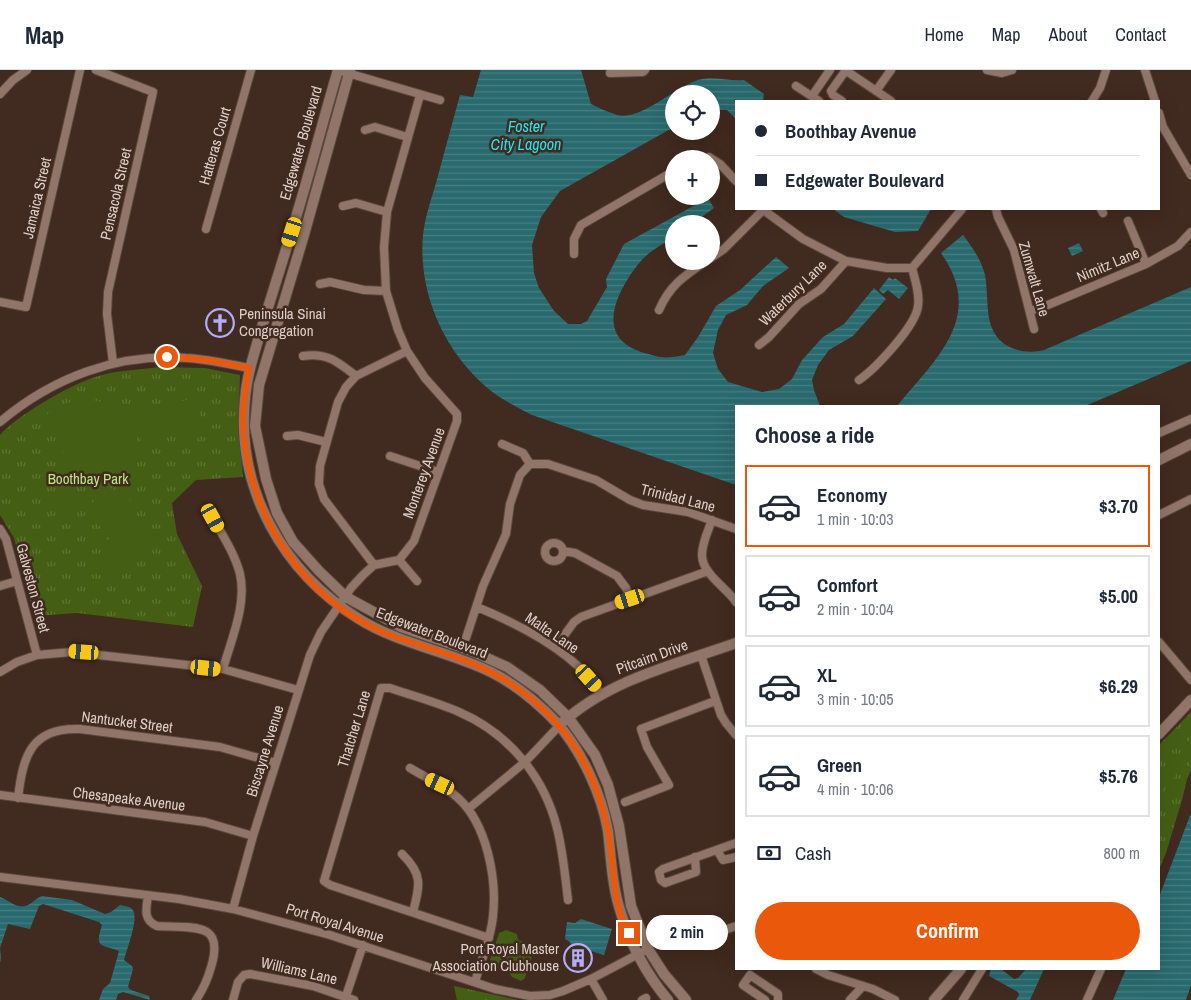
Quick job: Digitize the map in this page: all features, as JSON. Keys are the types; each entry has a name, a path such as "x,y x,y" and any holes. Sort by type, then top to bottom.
{"street":[{"path":"0,94 13,80 27,70"},
{"name":"Jamaica Street","path":"0,302 26,307 80,70"},
{"name":"Pensacola Street","path":"96,70 153,92 108,292 107,314 113,363"},
{"name":"Hatteras Court","path":"206,229 251,70"},
{"path":"337,70 350,72 440,100"},
{"name":"Edgewater Boulevard","path":"337,70 292,232 249,368 243,422 247,461 255,489 266,518 282,549 310,580 339,607 368,625 386,633 489,671 531,699 559,726 582,760 597,790 607,828 619,909 638,954 668,1000"},
{"path":"610,73 625,71 643,72 645,70"},
{"path":"812,96 830,70"},
{"path":"822,100 831,91 845,70 890,100"},
{"path":"876,91 891,70"},
{"path":"988,70 1002,73 1012,70"},
{"path":"1093,100 1100,88 1106,70"},
{"path":"1145,70 1155,100"},
{"name":"Edgewater Boulevard","path":"350,72 259,385 255,426 266,478 277,513 293,542 319,572 346,597 401,627 469,650 507,667 540,690 568,717 595,755 608,785 619,826 631,906 648,949 664,974 686,1000"},
{"path":"796,86 819,100"},
{"path":"831,91 832,95 840,100"},
{"name":"Monterey Avenue","path":"399,560 414,541 457,421 456,414 425,378 407,351 398,330 386,291 384,247 387,212 420,95"},
{"path":"365,130 375,127 408,137"},
{"path":"1161,128 1191,175"},
{"path":"720,164 735,180"},
{"path":"574,254 574,239 581,224 665,176"},
{"path":"343,206 356,203 387,212"},
{"path":"720,252 762,210 803,239 846,260 886,268 912,268 961,210"},
{"name":"Zumwalt Lane","path":"996,210 1014,250 1034,329"},
{"path":"1128,221 1146,264"},
{"name":"Nimitz Lane","path":"1030,311 1146,264 1178,246 1191,232"},
{"name":"Waterbury Lane","path":"759,345 769,337 799,304 821,289 846,260"},
{"name":"Edgewater Boulevard","path":"249,368 258,361 280,292 295,264"},
{"path":"859,380 869,373 913,323 918,304 912,268"},
{"path":"659,310 665,295 676,282 693,270"},
{"path":"320,284 330,282 364,290 386,291"},
{"path":"374,566 328,505 321,491 319,476 326,442 341,394 356,376 407,351"},
{"path":"303,356 315,354 332,359 356,376"},
{"path":"0,422 26,401 44,390 67,378 113,363 153,358 186,358 249,368"},
{"name":"Edgewater Boulevard","path":"249,368 254,382 250,409 251,434 258,444"},
{"path":"1160,433 1191,418 1191,410"},
{"path":"287,436 298,435 326,442"},
{"path":"466,638 490,568 506,534 510,504 520,475 530,464 522,453 502,444"},
{"path":"1160,460 1191,444"},
{"path":"390,456 438,472"},
{"name":"Trinidad Lane","path":"530,464 538,462 548,464 596,480 630,500 643,505 688,512 735,528"},
{"path":"1160,514 1191,499"},
{"path":"213,518 232,552 240,573 241,584 240,608 223,669"},
{"path":"712,520 702,559 708,571 735,600"},
{"name":"Galveston Street","path":"0,529 6,540 37,655"},
{"path":"562,551 575,554 618,576 626,588 630,599"},
{"path":"339,607 363,575 374,566 399,560 417,581"},
{"path":"555,648 574,622 581,617 708,571"},
{"path":"0,586 17,581"},
{"name":"Biscayne Avenue","path":"233,909 253,836 310,655 321,632 339,607"},
{"name":"Malta Lane","path":"476,607 512,622 555,648 589,678 602,695"},
{"name":"Pitcairn Drive","path":"559,726 568,717 616,686 735,643"},
{"path":"1160,643 1191,680"},
{"path":"0,672 17,662 37,655 84,652 223,669 298,690"},
{"path":"701,655 715,701 726,723 735,733"},
{"name":"Thatcher Lane","path":"489,938 324,882 381,688 390,688 460,712 500,737 525,762 541,786 551,808 559,838 568,900"},
{"path":"1160,733 1191,700"},
{"path":"625,802 668,785 646,747 641,729 715,701"},
{"path":"468,808 525,762 559,726"},
{"name":"Nantucket Street","path":"18,798 21,771 30,748 49,733 63,729 80,729 220,747 276,764"},
{"path":"410,768 450,791 468,808 483,837 490,865 494,901 489,938 475,982"},
{"name":"Chesapeake Avenue","path":"0,795 205,822 253,836"},
{"path":"695,857 696,868 693,873 665,883 661,880 659,872 661,870 695,857 735,843"},
{"path":"718,850 723,860 735,857"},
{"path":"402,854 413,864 419,883 413,912"},
{"name":"Port Royal Avenue","path":"0,877 204,903 233,909 294,924 511,993 535,996 550,995 563,991 591,979 648,949"},
{"path":"148,896 146,912 152,924 157,926 197,928 209,932 211,935 215,950 207,978 196,1000"},
{"path":"722,931 714,922 709,920 680,932 682,942 687,944 735,926"},
{"name":"Williams Lane","path":"233,1000 238,982 244,975 250,974 313,986 350,998 363,945"},
{"path":"818,970 895,1000"},
{"path":"934,1000 960,970"},
{"path":"963,1000 981,970"},
{"path":"1087,1000 1101,970"},
{"path":"765,1000 743,985 750,975 778,994 778,1000"},
{"path":"591,979 603,1000"},
{"path":"850,1000 863,986"}],"green space":[{"name":"Boothbay Park","path":"159,367 205,368 240,375 238,430 243,477 196,480 172,503 177,534 202,586 193,627 77,613 34,616 14,538 0,515 0,435 19,418 33,409 63,391 91,378 109,373"},
{"path":"84,398 116,406 133,427 139,457 80,479 74,477 46,415 61,405"},
{"path":"194,398 205,428 142,443 133,413"},
{"path":"105,484 133,503 126,515 155,533 133,566 104,546 112,534 84,516"},
{"path":"61,496 77,498 75,521 60,520"},
{"path":"107,554 125,566 119,576 100,563"},
{"path":"1191,712 1191,770 1166,853 1160,867 1160,744"},
{"path":"1168,767 1176,775 1160,792 1160,775"},
{"path":"506,930 517,934 518,940 535,946 525,978 521,981 512,977 508,971 493,966 490,960 499,933"},
{"path":"454,986 518,1000 457,1000"}],"water":[{"name":"Foster City Lagoon","path":"481,70 581,70 591,104 617,115 626,116 637,113 665,98 665,132 560,191 541,217 532,245 534,273 539,288 554,311 568,324 581,324 587,321 607,287 606,279 624,244 665,222 665,242 640,262 624,285 614,311 614,324 617,335 626,345 641,352 663,357 685,355 716,306 740,290 776,257 789,268 763,286 747,305 726,315 718,330 713,353 718,369 728,382 762,392 779,389 792,379 802,360 823,337 844,324 874,288 886,299 853,336 829,350 818,365 812,380 820,405 735,405 735,485 532,415 489,390 469,370 456,353 436,317 429,297 422,256 423,235 428,209 460,95 473,97"},
{"name":"Foster City Lagoon","path":"715,78 744,80 764,94 763,100 735,100 735,118 727,110 720,110 720,85 687,85 698,80"},
{"name":"Foster City Lagoon","path":"695,205 712,205 714,208 704,215 677,215"},
{"path":"834,210 930,210 918,231 895,232 844,217"},
{"path":"963,235 976,253 985,275 992,328 1007,346 1021,351 1044,350 1191,287 1191,361 1087,405 898,405 940,353 950,336 957,317 959,297 954,276 941,253"},
{"path":"1079,243 1083,251 1072,256 1068,248"},
{"path":"889,277 893,280 895,278 908,288 899,299 888,290 883,294 879,290"},
{"path":"1191,813 1191,985 1186,1000 1113,1000 1126,970 1160,970 1160,894"},
{"path":"42,896 72,900 105,914 120,905 128,907 132,909 135,918 124,960 133,969 128,987 131,990 149,996 150,1000 123,992 118,994 116,1000 99,1000 103,989 110,983 119,951 100,944 99,938 102,925 99,922 43,904 39,906 30,929 8,924 0,948 0,897 20,906 28,905"},
{"path":"581,919 612,929 604,955 571,945 565,939 567,922 575,923"},
{"path":"991,970 1002,970 1014,979 1018,978 1025,970 1044,970 1030,1000 1016,1000 1019,995 1018,992 989,976"}],"place":[{"name":"Peninsula Sinai Congregation","path":"220,323"},
{"name":"Port Royal Master Association Clubhouse","path":"578,958"}],"route":[{"path":"167,357 208,360 249,368 243,422 247,461 251,478 266,518 282,549 310,580 339,607 368,625 460,659 500,677 531,699 559,726 582,760 597,790 607,828 619,909 629,933"}]}
